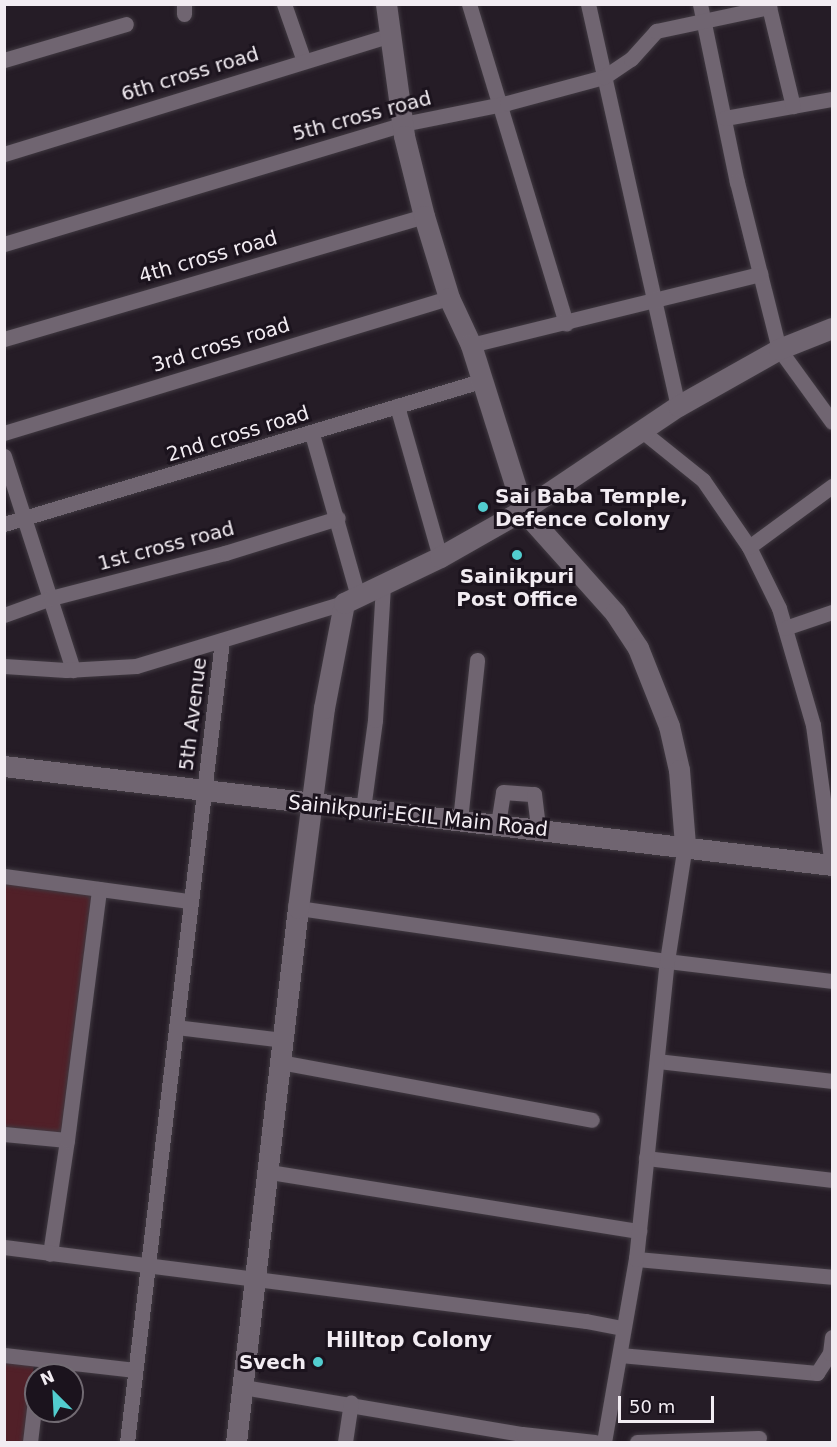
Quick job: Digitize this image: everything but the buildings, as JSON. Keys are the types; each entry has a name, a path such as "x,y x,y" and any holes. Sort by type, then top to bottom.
{"street":[{"path":"284,4 304,61"},
{"path":"386,4 388,36 403,124 424,216 449,298 471,345 523,510 615,613 638,648 669,726 679,770 685,845 667,961 636,1258 622,1328 620,1355 604,1443"},
{"path":"469,4 566,324"},
{"path":"588,4 678,406"},
{"path":"700,4 724,118 779,348 832,422"},
{"path":"775,6 793,106"},
{"name":"5th cross road","path":"4,244 403,124 499,105 604,77 631,59 656,31 775,6"},
{"path":"4,60 126,24"},
{"name":"6th cross road","path":"4,154 388,36"},
{"path":"724,118 793,106 832,103"},
{"name":"4th cross road","path":"4,339 424,216"},
{"path":"471,345 566,324 655,298 760,274"},
{"name":"3rd cross road","path":"4,433 449,298"},
{"path":"4,666 73,670 136,666 351,600 440,557 523,510 678,406 779,348 832,328"},
{"name":"2nd cross road","path":"4,524 312,434 482,381"},
{"path":"396,406 440,557"},
{"path":"642,431 703,480 749,547 785,628 813,725 832,865"},
{"path":"236,1443 270,1172 298,908 324,708 351,600 338,518 312,434"},
{"path":"4,456 73,670"},
{"path":"749,547 832,486"},
{"name":"1st cross road","path":"4,615 51,597 225,553 338,518"},
{"path":"363,809 375,720 383,586"},
{"path":"785,628 832,612"},
{"name":"5th Avenue","path":"127,1443 189,901 205,792 222,641"},
{"path":"460,820 477,660"},
{"name":"Sainikpuri-ECIL Main Road","path":"4,766 205,792 685,845 832,865"},
{"path":"498,824 503,792 534,794 538,829"},
{"path":"4,876 189,901"},
{"path":"50,1254 99,889"},
{"path":"298,908 667,961 832,981"},
{"path":"176,1027 283,1040"},
{"path":"657,1061 832,1081"},
{"path":"280,1062 592,1120"},
{"path":"4,1134 67,1140"},
{"path":"646,1158 832,1180"},
{"path":"270,1172 639,1231"},
{"path":"4,1247 622,1328"},
{"path":"636,1258 832,1277"},
{"path":"620,1355 817,1373 830,1353 832,1337"},
{"path":"4,1356 26,1363"},
{"path":"84,1368 135,1370"},
{"path":"243,1387 351,1402 522,1434 596,1443"},
{"path":"345,1443 351,1402"},
{"path":"30,1443 32,1423"},
{"path":"637,1443 759,1438"}],"shaded area":[{"path":"5,876 99,889 67,1140 5,1134"},
{"path":"5,1361 24,1363 24,1423 27,1423 25,1442 5,1442"}],"place":[{"name":"Sai Baba Temple, Defence Colony","path":"483,507"},
{"name":"Sainikpuri Post Office","path":"517,555"},
{"name":"Svech","path":"318,1362"}],"district":[{"name":"Hilltop Colony","path":"409,1340"}]}
